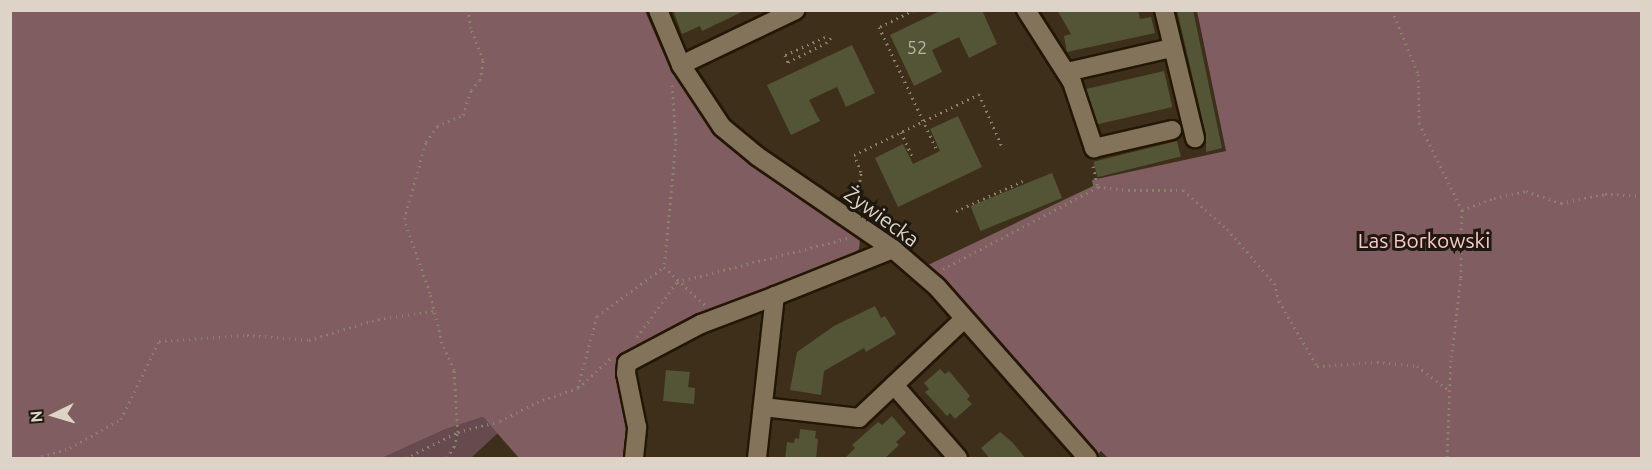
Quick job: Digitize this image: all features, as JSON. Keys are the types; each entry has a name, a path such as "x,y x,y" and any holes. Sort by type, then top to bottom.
{"street":[{"name":"Żywiecka","path":"658,10 676,70 722,127 757,156 893,249 926,278 1088,459"},
{"path":"676,70 796,10"},
{"path":"1026,10 1067,72 1094,148 1172,130"},
{"path":"1162,14 1195,138"},
{"path":"1067,72 1172,48"},
{"path":"634,459 636,427 626,373 627,363 713,319 893,249"},
{"path":"757,459 775,296"},
{"path":"763,407 859,418 964,319"},
{"path":"894,385 958,459"}],"path":[{"path":"447,459 458,432 454,370 442,343 404,219 426,141 437,126 463,116 471,90 480,80 483,60 471,28 468,10"},
{"path":"914,10 879,27 937,150"},
{"path":"1392,10 1418,74 1419,123 1462,210 1461,278 1449,390 1447,459"},
{"path":"825,37 785,55 788,62 831,38"},
{"path":"676,70 676,143 664,267 677,282 709,309 713,319"},
{"path":"849,204 859,187 861,172 854,155 979,94 1004,149"},
{"path":"902,132 913,158"},
{"path":"1094,148 1090,153 1098,187"},
{"path":"956,211 1023,181"},
{"path":"926,278 1098,187 1128,190 1183,190 1227,229 1274,283 1279,301 1317,366 1377,362 1418,366 1449,390"},
{"path":"1462,210 1494,198 1526,191 1561,203 1605,194 1641,196"},
{"path":"644,338 633,342 677,282 859,236"},
{"path":"578,388 597,316 664,267"},
{"path":"36,459 70,448 121,419 159,341 247,335 309,340 378,319 434,311"},
{"path":"406,459 458,432 500,421 537,402 578,388 618,353"}],"shaded area":[{"path":"483,417 498,433 471,458 382,458 446,429"}],"green space":[{"path":"10,11 645,11 669,66 706,123 725,143 759,170 860,239 859,249 852,255 695,318 617,357 628,424 625,458 519,458 483,417 446,429 382,458 11,458"},
{"name":"Las Borkowski","path":"1197,11 1641,11 1641,458 1108,458 1101,451 1096,456 928,265 1093,186 1092,180 1226,151"}],"building":[{"path":"673,10 746,10 702,31 700,26 682,34"},
{"path":"942,10 982,10 997,44 969,58 959,37 932,50 942,72 914,86 890,35"},
{"path":"1057,10 1138,10 1140,19 1151,17 1155,33 1067,52 1064,36 1071,34"},
{"path":"1177,10 1193,10 1222,148 1206,152 1206,135"},
{"path":"852,45 875,93 846,107 837,87 809,100 820,121 791,135 767,85"},
{"path":"1164,71 1172,107 1094,125 1086,89"},
{"path":"958,116 982,167 898,207 875,158 903,144 913,164 940,151 930,129"},
{"path":"1177,141 1181,157 1097,177 1094,162"},
{"path":"1052,173 1062,198 981,231 970,206"},
{"path":"875,306 881,318 885,316 896,334 866,352 864,348 824,371 821,395 790,390 797,352 834,326"},
{"path":"940,369 945,374 949,371 970,396 967,399 972,404 955,419 950,413 947,416 925,392 929,389 924,383"},
{"path":"666,370 690,372 688,387 695,388 694,404 663,401"},
{"path":"892,416 906,433 896,442 899,445 884,459 844,459 855,448 852,445 878,422 882,425"},
{"path":"800,429 816,431 815,438 818,439 816,459 785,459 787,442 794,443 795,438 799,439"},
{"path":"1000,432 1026,459 990,459 981,448"}]}
